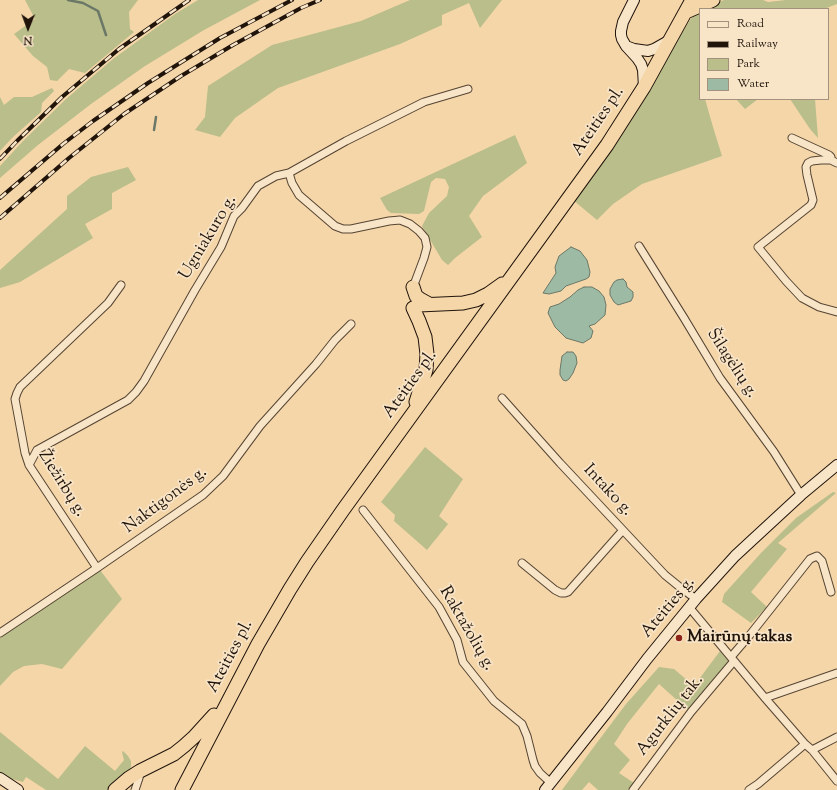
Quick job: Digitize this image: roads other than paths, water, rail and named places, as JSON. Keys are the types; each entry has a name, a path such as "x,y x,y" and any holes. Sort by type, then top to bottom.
{"highway":[{"name":"Ateities pl.","path":"182,790 262,637 307,562 607,145 644,87 692,0"},
{"path":"686,12 712,0"},
{"path":"410,418 422,386 426,370 427,354 425,337 413,308 419,305 463,303 476,300 488,294 512,277"},
{"path":"414,287 416,296 430,304"},
{"path":"115,790 129,778 169,757 184,746 204,728 230,697"}],"street":[{"path":"634,0 621,26 621,31 622,39 626,46 641,64 643,70 644,87"},
{"path":"626,46 648,51 670,40"},
{"name":"Ugniakuro g.","path":"29,465 38,450 128,400 136,392 144,381 221,247 234,216 242,208 258,186 276,176 289,173 346,141 424,102 468,89"},
{"path":"792,138 829,155 834,161"},
{"path":"834,161 821,160 808,163 806,167 813,200 811,205 758,247 802,298 819,307 837,312"},
{"path":"289,173 292,183 299,195 335,226 343,229 351,229 400,220 410,224 418,230 424,238 427,247 415,282 412,297 413,308"},
{"name":"Šilagėlių g.","path":"640,246 720,378 774,452 801,495"},
{"name":"Žiežirbų g.","path":"97,568 29,465 23,446 15,399 16,393 20,387 108,303 121,285"},
{"name":"Naktigonės g.","path":"0,633 203,495 223,476 260,426 316,364 335,340 352,324"},
{"name":"Intako g.","path":"502,398 560,463 665,575 696,598"},
{"name":"Ateities g.","path":"548,787 696,598 740,551 801,495 836,468"},
{"name":"Raktažolių g.","path":"363,510 439,607 457,640 463,662 494,701 522,724 527,736 533,760 548,787"},
{"path":"522,563 555,590 561,593 568,592 622,530"},
{"name":"Agurklių tak.","path":"633,790 810,558 817,556 822,561 831,592"},
{"path":"689,607 837,781"},
{"path":"765,698 837,673"},
{"path":"812,750 837,737"},
{"path":"749,790 805,744"},
{"path":"135,790 140,771"},
{"path":"0,778 18,790"}],"water":[{"path":"571,247 580,251 587,260 590,272 589,277 566,286 561,291 549,294 543,293 556,273 555,267 559,256"},
{"path":"623,279 626,282 627,287 633,292 633,297 631,301 618,305 614,302 610,295 610,289 614,282"},
{"path":"584,287 592,287 599,291 604,297 606,305 605,315 595,324 589,326 593,331 591,338 583,343 566,338 555,327 548,313 550,307 559,304"},
{"path":"567,352 573,352 576,356 577,363 573,373 566,381 563,380 560,375 560,370 562,356"}],"waterway":[{"path":"68,0 83,3 98,11 106,35"},
{"path":"154,130 156,117"}],"railway":[{"path":"0,159 62,97 119,49 189,0"},
{"path":"0,198 63,144 148,83 220,38 292,0"},
{"path":"0,218 69,158 124,114 181,76 233,45 301,8 320,0"}],"place":[{"name":"Mairūnų takas","path":"679,638"}]}
